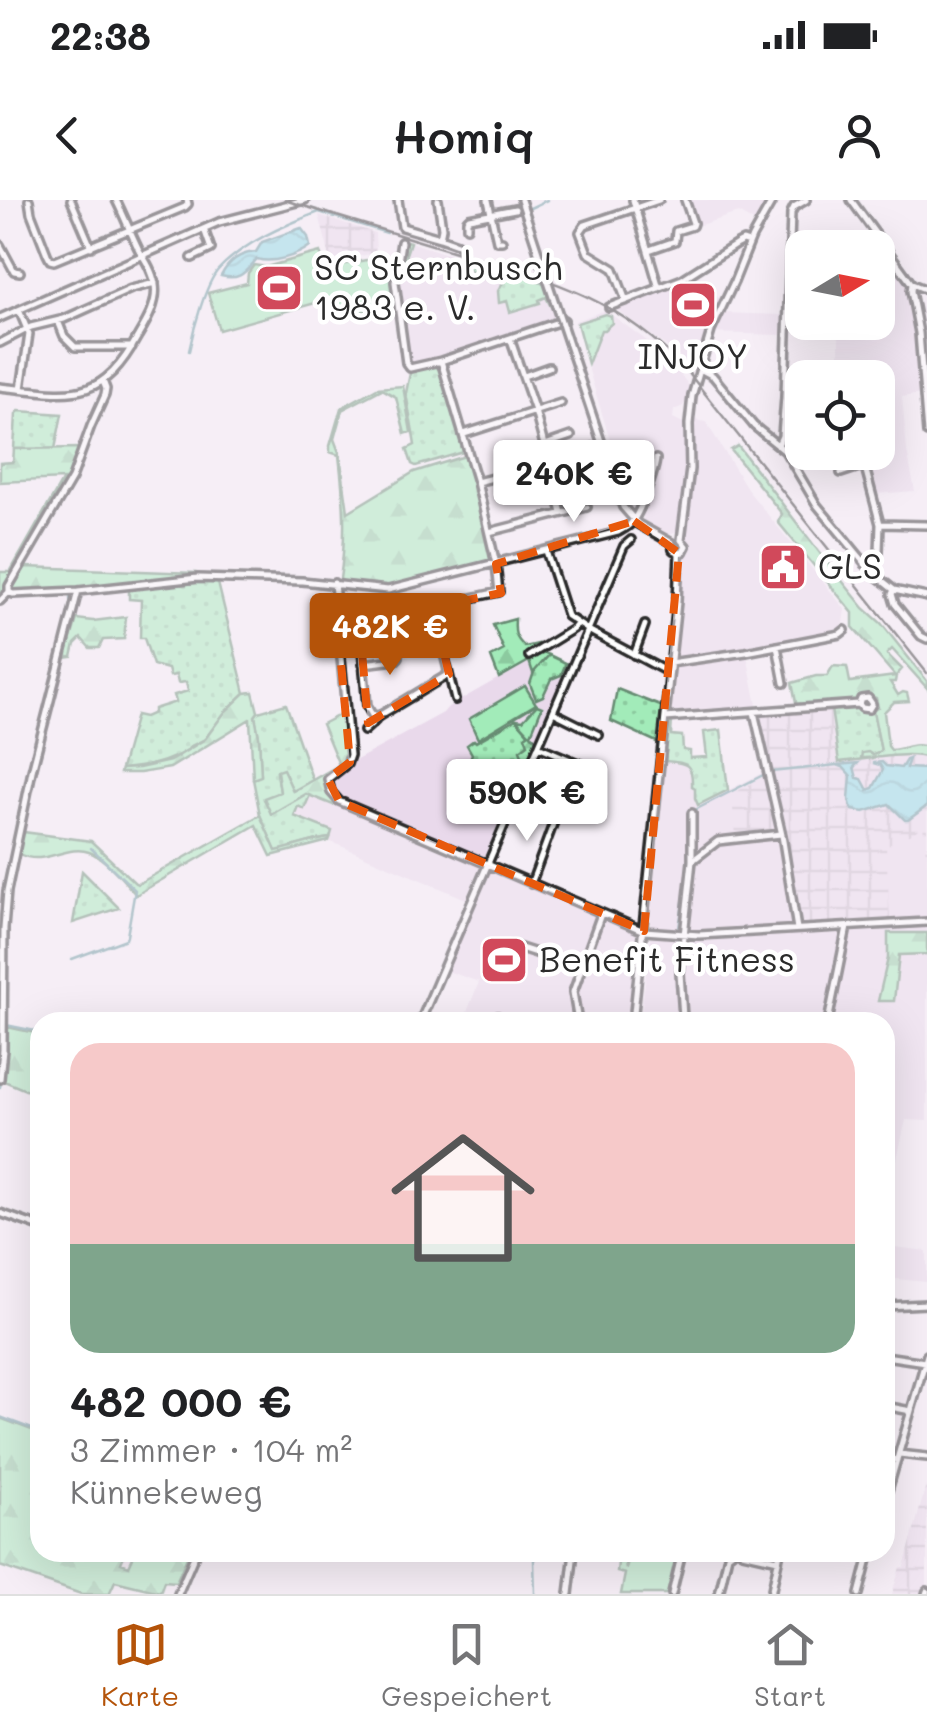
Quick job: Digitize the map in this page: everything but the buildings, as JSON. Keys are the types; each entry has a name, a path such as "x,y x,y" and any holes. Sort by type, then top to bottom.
{"street":[{"path":"29,200 30,213 50,260 187,206 187,200"},
{"path":"70,200 91,247"},
{"path":"0,387 68,393 82,390 103,381 132,347 152,307 155,284 116,200"},
{"path":"0,318 204,228 250,212 305,200"},
{"path":"398,200 402,227 456,244"},
{"path":"438,200 440,238"},
{"path":"488,200 497,242 502,240"},
{"path":"521,200 622,506 622,530"},
{"path":"633,200 659,288"},
{"path":"626,301 614,268 588,253 580,232 585,225 659,200"},
{"path":"648,250 675,241 676,231 692,226 686,200"},
{"path":"679,553 686,546 681,540 690,468 690,412 700,369 710,334 749,243 773,200"},
{"path":"778,444 783,424 791,213 806,200"},
{"path":"851,200 912,284 927,290"},
{"path":"467,227 469,218 516,209"},
{"path":"192,258 211,249 204,228"},
{"path":"400,242 395,282 407,365 413,369 563,324"},
{"path":"609,307 694,272 737,244 749,243"},
{"path":"0,246 14,271 20,272"},
{"path":"0,343 131,288 155,284"},
{"path":"912,284 920,333 927,433"},
{"path":"19,310 29,341 21,389"},
{"path":"58,321 64,336 75,347 132,347"},
{"path":"510,338 536,411 562,513"},
{"path":"337,619 402,613 496,594 500,588 478,482 440,361"},
{"path":"524,376 548,367"},
{"path":"700,369 714,376 754,426 778,444 817,506 882,582 894,590 927,597"},
{"path":"0,601 9,592 72,478 105,395 103,381"},
{"path":"464,434 561,403"},
{"path":"545,445 571,436"},
{"path":"478,482 594,447"},
{"path":"9,592 78,591 198,578 334,583 388,590 622,530 634,520 656,459"},
{"path":"841,473 849,470"},
{"path":"865,564 880,549 880,524 866,470"},
{"path":"558,493 585,487"},
{"path":"622,506 633,508 641,504"},
{"path":"622,506 634,520 672,544 679,553"},
{"path":"489,532 587,507"},
{"path":"880,524 927,525"},
{"path":"424,1012 624,546 631,540"},
{"path":"672,544 681,540"},
{"path":"546,551 568,616 669,673"},
{"path":"634,1012 679,553"},
{"path":"334,583 350,759 328,778 333,796 342,803 644,931 683,935 927,922"},
{"path":"894,590 896,604 927,639"},
{"path":"0,1079 7,891 32,772 78,591"},
{"path":"432,607 455,700"},
{"path":"359,617 367,706 376,717"},
{"path":"528,656 577,624"},
{"path":"634,655 645,625"},
{"path":"670,664 845,630"},
{"path":"777,646 784,683"},
{"path":"364,664 399,657"},
{"path":"364,730 376,717 449,674"},
{"path":"664,718 859,704"},
{"path":"553,712 599,735"},
{"path":"754,712 782,834 797,930"},
{"path":"538,746 592,770"},
{"path":"568,782 576,762"},
{"path":"683,1012 680,973 692,861 692,812"},
{"path":"530,884 556,816"},
{"path":"692,861 718,842 782,834"},
{"path":"576,1012 573,992 601,914"},
{"path":"830,1012 847,926"},
{"path":"511,945 582,968"},
{"path":"0,1213 30,1224"},
{"path":"895,1305 927,1304"},
{"path":"895,1356 926,1358 895,1467"},
{"path":"895,1408 911,1411"},
{"path":"895,1457 927,1457"},
{"path":"178,1594 192,1562"},
{"path":"569,1594 573,1562"},
{"path":"672,1594 680,1562"},
{"path":"719,1594 726,1562"},
{"path":"771,1594 778,1562"},
{"path":"859,1594 867,1562"}],"highlighted area":[{"path":"634,521 679,553 644,931 339,801 328,779 350,762 337,619 359,617 368,723 449,674 433,607 501,593 496,564"}],"shaded area":[{"path":"687,200 771,200 759,225 738,213 697,226"},
{"path":"319,215 375,233 376,253 331,261"},
{"path":"401,239 468,261 488,274 525,275 544,284 557,321 414,367 408,364 396,277"},
{"path":"895,265 908,283 918,334 921,394 902,397 915,491 875,494 869,470 895,470 895,360 839,360 839,340 895,340"},
{"path":"696,273 722,300 717,308 721,313 784,315 783,335 706,333 693,371 612,303 667,282 680,308 686,303 678,282"},
{"path":"605,310 669,360 690,387 683,406 674,410 673,418 685,424 687,472 677,532 669,535 643,521 643,508 628,499 590,374 575,321"},
{"path":"694,420 706,422 750,493 845,609 838,631 675,661 684,557 691,547 687,539 695,466"},
{"path":"545,652 568,663 466,899 329,841 332,831 293,817 298,806 304,808 310,795 333,805 337,796 330,778 351,763"},
{"path":"747,655 758,710 669,713 674,666"},
{"path":"831,709 838,762 883,757 927,822 927,1121 906,1120 897,1159 895,1012 641,1012 665,761 690,768 699,805 770,769 757,713"},
{"path":"831,709 839,762 927,750 927,865 923,825 886,846 890,919 798,926 785,836 735,838 732,794 771,773 757,713"},
{"path":"488,868 640,933 631,1012 467,1012 479,982 444,970"},
{"path":"895,1247 927,1251 927,1282 895,1279"},
{"path":"927,1482 927,1594 892,1594 900,1567 904,1567"}],"green space":[{"path":"403,240 410,242 406,254 409,263 465,261 481,273 523,275 544,284 558,321 546,297 540,303 510,312 507,301 499,303 498,291 506,277 482,278 463,265 398,275"},
{"name":"SC Sternbusch 1983 e. V.","path":"320,252 325,268 366,260 374,271 393,268 396,302 339,318 333,298 219,330 208,293 247,283 254,265 266,267"},
{"path":"605,314 611,316 612,323 601,330 588,364 577,323"},
{"path":"434,365 440,370 467,451 416,466 407,449 415,445 406,393 410,373"},
{"path":"403,386 411,432 405,434 396,397 382,389 342,410 334,439 340,455 348,512 414,472 468,455 493,562 388,586 343,581 341,471 339,455 330,452 341,408 377,388"},
{"path":"19,411 62,414 55,449 14,449"},
{"path":"738,446 826,561 927,681 927,688 892,649 887,654 902,669 895,682 890,682 898,695 907,693 909,701 894,702 884,712 888,746 891,750 914,745 927,747 927,758 861,758 862,753 873,755 881,751 873,711 878,707 876,698 797,707 792,683 827,676 833,666 847,667 850,682 895,676 853,627 853,613 778,522 782,514 731,450"},
{"path":"81,448 65,487 0,597 0,572 10,572 63,479 0,482 0,463 13,462 14,449"},
{"path":"25,567 198,576 15,592 12,587"},
{"path":"218,583 245,693 205,739 189,749 156,764 121,769 136,715 154,713 154,709 176,702 174,695 188,691 186,682 178,683 176,675 170,676 168,669 153,665 144,638 140,638 141,600 129,599 129,589"},
{"path":"126,617 124,639 103,640 99,648 90,648 81,638 72,657 65,658 77,619"},
{"path":"515,619 516,635 522,644 538,644 540,655 549,655 533,673 529,661 499,678 491,657 504,650 493,625"},
{"path":"549,655 566,663 561,675 551,679 543,696 536,699 530,684 535,669"},
{"path":"525,686 536,704 478,739 469,719"},
{"path":"617,689 663,707 661,744 611,721"},
{"path":"253,692 258,712 255,716 261,776 253,779 250,719 170,768 120,773 121,769 170,761 205,739 225,712 245,693"},
{"path":"286,704 313,781 293,791 283,770 277,772 280,792 264,799 272,814 310,795 304,809 298,806 294,816 332,831 330,838 276,852 260,815 253,779 261,775 255,716"},
{"path":"537,705 542,707 531,734 536,740 520,778 508,778 518,768 515,762 523,758 520,750 528,744 525,736 529,733 516,719 523,720"},
{"path":"857,707 873,711 881,751 862,758 873,758 839,762 831,709"},
{"path":"345,712 346,762 326,776 333,805 306,794 271,814 264,798 280,792 277,771 283,769 293,791 339,765 322,724"},
{"path":"516,719 529,734 526,751 514,771 496,787 491,778 485,781 467,745"},
{"path":"672,719 671,735 682,736 683,750 690,751 690,758 707,757 704,732 721,730 728,790 698,805 689,768 683,763 665,761"},
{"path":"260,815 276,851 316,840 330,838 329,841 271,856 256,825 136,895 108,864 89,852 80,850 38,858 19,854 23,832 91,841 138,884"},
{"path":"82,871 119,908 73,923"},
{"path":"888,933 927,933 927,954 899,955 894,1001 878,1001 888,958"},
{"path":"7,1027 30,1032 30,1092 4,1081"},
{"path":"0,1418 30,1429 30,1562 121,1562 129,1566 131,1562 185,1562 176,1582 164,1581 160,1592 115,1581 109,1594 81,1594 0,1566"},
{"path":"618,1562 625,1562 626,1569 628,1562 676,1562 668,1594 621,1594 625,1574 617,1572"}],"water":[{"path":"301,228 310,246 305,250 277,260 257,259 238,276 221,276 240,256 256,252 262,242"},
{"path":"909,759 906,768 927,769 927,806 908,820 889,804 864,812 852,810 851,776 837,765 858,763 854,767 857,778 862,779 868,790 883,770 873,763 901,768"}],"waterway":[{"path":"528,209 547,200"},
{"path":"189,351 213,277 252,243 319,212 387,233"},
{"path":"452,258 480,265"},
{"path":"497,271 542,280"},
{"path":"70,598 71,608"},
{"path":"12,849 57,663"},
{"path":"771,772 837,765"},
{"path":"695,810 765,774"},
{"path":"688,835 689,814"},
{"path":"18,854 23,830"},
{"path":"72,959 126,939 135,890 91,848"},
{"path":"8,908 18,857"},
{"path":"679,928 686,883"},
{"path":"7,916 6,1025 30,1030"},
{"path":"676,986 678,940"},
{"path":"677,993 678,998"},
{"path":"678,1005 679,1012"},
{"path":"0,1087 6,1025"},
{"path":"0,1417 30,1428"},
{"path":"534,1562 535,1594"}],"railway":[{"path":"284,200 550,281 634,324 687,371 927,673"}],"place":[{"name":"SC Sternbusch 1983 e. V.","path":"279,288"},
{"name":"INJOY","path":"693,305"},
{"name":"GLS","path":"783,567"},
{"name":"Benefit Fitness","path":"504,960"}]}
